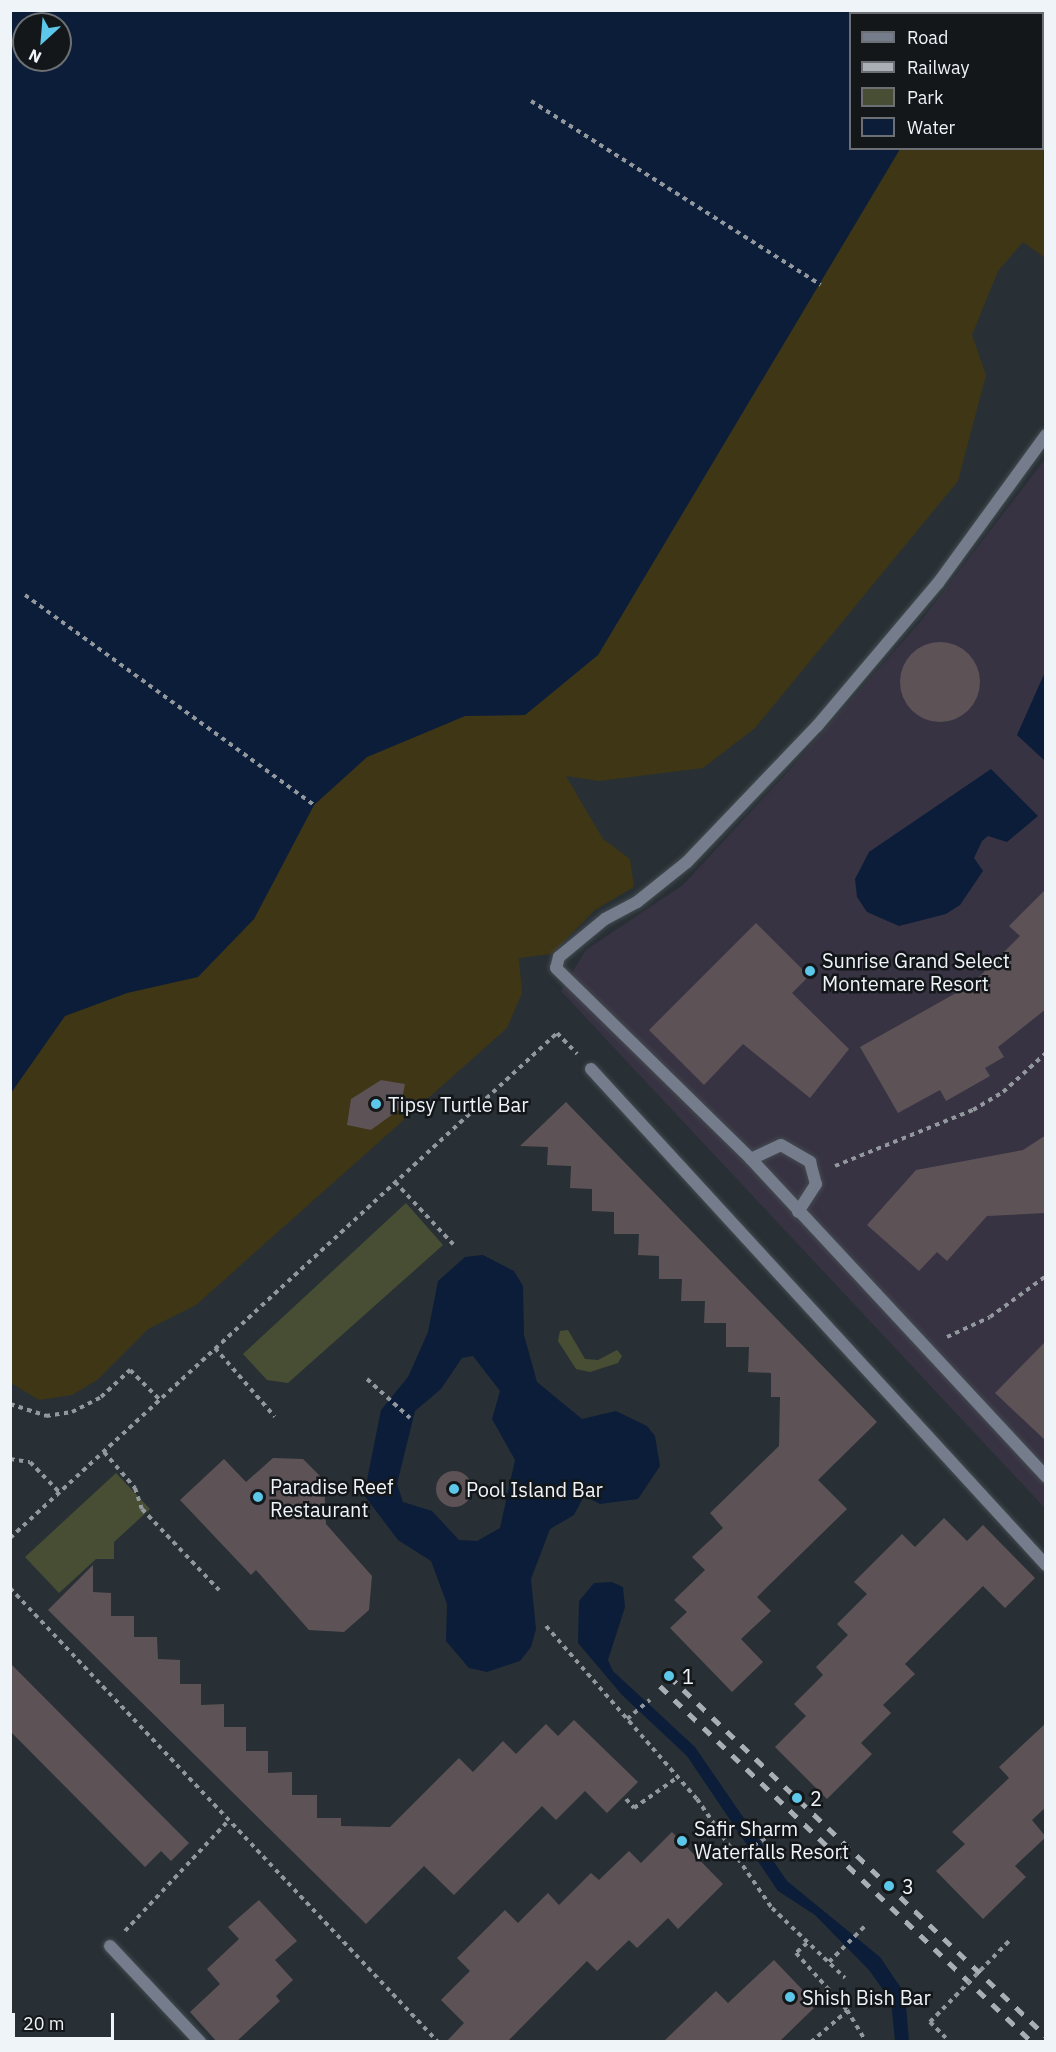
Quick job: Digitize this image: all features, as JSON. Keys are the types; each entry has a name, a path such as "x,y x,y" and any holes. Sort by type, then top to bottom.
{"street":[{"path":"1046,435 938,583 817,726 687,862 637,902 605,919 557,963 559,972 751,1159 1046,1477"},
{"path":"591,1069 1046,1565"},
{"path":"751,1159 781,1145 802,1154 814,1173 813,1195 798,1212"},
{"path":"110,1946 200,2042"}],"path":[{"path":"531,101 821,285"},
{"path":"25,595 314,805"},
{"path":"10,1538 557,1033 591,1069"},
{"path":"814,1173 942,1126 1003,1092 1046,1053"},
{"path":"395,1182 454,1245"},
{"path":"917,1339 937,1340 963,1331 1046,1276"},
{"path":"215,1348 275,1417"},
{"path":"10,1404 46,1416 72,1412 101,1397 130,1370 160,1400"},
{"path":"367,1379 410,1418"},
{"path":"104,1452 135,1488 141,1509 219,1590"},
{"path":"10,1459 30,1462 60,1492"},
{"path":"10,1588 438,2042"},
{"path":"546,1626 678,1777 739,1856 747,1877 807,1943 845,1978"},
{"path":"627,1719 650,1700"},
{"path":"626,1799 634,1808 678,1777"},
{"path":"110,1946 229,1820"},
{"path":"739,1856 769,1836"},
{"path":"829,1962 865,1926"},
{"path":"950,2042 930,2022 1011,1939"},
{"path":"807,1943 796,1953 847,2010 866,2042"},
{"path":"811,2042 847,2010"}],"shaded area":[{"name":"Sunrise Grand Select Montemare Resort","path":"1045,459 1045,1508 561,991 586,950 683,885 784,776 921,621"}],"green space":[{"path":"406,1203 443,1245 288,1383 267,1380 243,1354"},
{"path":"568,1330 585,1359 598,1360 617,1350 622,1356 618,1363 590,1372 576,1369 558,1341 560,1331"},
{"path":"116,1473 150,1509 114,1542 114,1559 96,1559 59,1593 25,1557"}],"sand":[{"path":"899,150 1043,150 1045,258 1023,242 998,271 972,335 986,375 958,481 755,728 703,768 599,781 566,776 603,839 630,859 634,887 595,910 552,954 519,958 522,993 507,1028 196,1305 148,1329 97,1380 72,1395 39,1400 11,1383 11,1093 64,1016 127,993 254,919 314,805 367,757 465,716 525,715 598,655"}],"water":[{"path":"11,10 982,11 849,12 849,150 899,150 598,655 525,715 465,716 367,757 314,805 254,919 198,977 127,993 65,1016 11,1093"},
{"path":"1045,672 1045,761 1017,735"},
{"path":"991,769 1038,816 1007,842 988,836 982,841 974,858 983,871 960,905 946,914 899,926 867,912 857,897 855,879 869,852"},
{"path":"483,1255 514,1271 523,1286 524,1335 537,1382 582,1419 616,1411 647,1426 655,1436 660,1466 638,1499 600,1504 584,1496 574,1515 550,1529 531,1579 536,1629 531,1647 520,1661 487,1672 469,1668 446,1641 447,1604 431,1561 398,1540 364,1495 381,1410 408,1377 428,1332 438,1281 465,1257","holes":["473,1356 500,1391 492,1419 515,1460 500,1528 477,1541 459,1540 432,1511 403,1502 397,1484 415,1411 441,1389 462,1358"]},
{"path":"612,1582 623,1587 625,1607 608,1660 613,1671 695,1747 787,1881 880,1957 905,1994 909,2041 895,2041 891,2001 869,1970 815,1915 778,1891 687,1756 622,1695 578,1643 579,1601 594,1583"}],"building":[{"path":"940,642 955,645 968,654 977,667 980,682 977,697 968,710 955,719 940,722 925,719 912,710 903,697 900,682 903,667 912,654 925,645"},
{"path":"1046,889 1046,1009 998,1047 1004,1057 985,1068 990,1076 946,1101 940,1090 898,1113 860,1047 972,984 1020,936 1009,926"},
{"path":"756,923 809,976 792,993 849,1049 810,1098 743,1044 704,1085 649,1030"},
{"name":"Tipsy Turtle Bar","path":"381,1080 405,1084 400,1109 371,1130 347,1125 351,1099"},
{"path":"566,1102 877,1422 818,1480 847,1509 757,1597 771,1611 741,1639 763,1662 732,1692 670,1628 687,1612 674,1600 705,1570 692,1557 723,1528 710,1513 779,1446 780,1397 771,1397 771,1373 748,1372 749,1347 726,1347 726,1323 704,1323 705,1301 681,1301 682,1279 659,1279 659,1256 638,1255 639,1234 614,1234 614,1212 592,1211 592,1189 570,1188 571,1166 547,1165 548,1147 520,1146"},
{"path":"1046,1135 1046,1213 987,1216 947,1261 937,1252 919,1271 867,1225 916,1170 1023,1150"},
{"path":"1046,1341 1046,1441 995,1393"},
{"path":"273,1458 303,1459 324,1480 326,1524 372,1576 369,1610 344,1632 309,1630 256,1570 251,1575 180,1500 224,1459 246,1482"},
{"name":"Pool Island Bar","path":"454,1471 467,1476 472,1489 467,1502 454,1507 441,1502 436,1489 441,1476"},
{"path":"944,1518 967,1541 983,1525 1035,1578 1005,1608 983,1586 905,1664 915,1674 883,1705 891,1713 861,1743 872,1754 827,1799 775,1747 806,1716 794,1704 823,1675 816,1667 848,1635 837,1624 867,1594 854,1582 902,1534 915,1547"},
{"path":"93,1565 93,1592 111,1593 111,1616 134,1616 134,1637 157,1637 158,1659 180,1660 180,1684 201,1684 201,1705 224,1704 224,1727 246,1727 246,1751 268,1751 268,1773 292,1772 292,1795 317,1795 317,1818 341,1818 341,1826 390,1827 459,1758 473,1772 503,1741 516,1754 546,1724 558,1736 574,1720 638,1782 607,1813 585,1791 556,1820 542,1806 454,1895 424,1866 366,1924 48,1610"},
{"path":"10,1663 189,1843 171,1861 161,1851 145,1867 10,1731"},
{"path":"1046,1723 1046,1807 1032,1820 1046,1837 1015,1866 1026,1877 983,1919 936,1871 965,1844 952,1832 1009,1778 999,1767"},
{"path":"672,1832 723,1884 678,1929 668,1918 637,1948 629,1940 597,1971 587,1961 507,2042 446,2042 464,2023 441,2000 470,1971 457,1958 505,1910 518,1923 548,1893 559,1905 591,1873 599,1880 629,1851 641,1863"},
{"path":"259,1900 297,1941 275,1960 293,1980 276,1996 280,2001 236,2042 217,2042 190,2012 220,1984 207,1969 239,1939 228,1927"},
{"path":"774,1960 817,2005 779,2042 663,2042 716,1991 728,2003"}],"railway":[{"path":"669,1676 1046,2036"},
{"path":"660,1686 1032,2042"}],"place":[{"name":"Sunrise Grand Select Montemare Resort","path":"810,971"},
{"name":"Tipsy Turtle Bar","path":"376,1104"},
{"name":"Pool Island Bar","path":"454,1489"},
{"name":"Paradise Reef Restaurant","path":"258,1497"},
{"name":"1","path":"669,1676"},
{"name":"2","path":"797,1798"},
{"name":"Safir Sharm Waterfalls Resort","path":"682,1841"},
{"name":"3","path":"889,1886"},
{"name":"Shish Bish Bar","path":"790,1997"}]}
